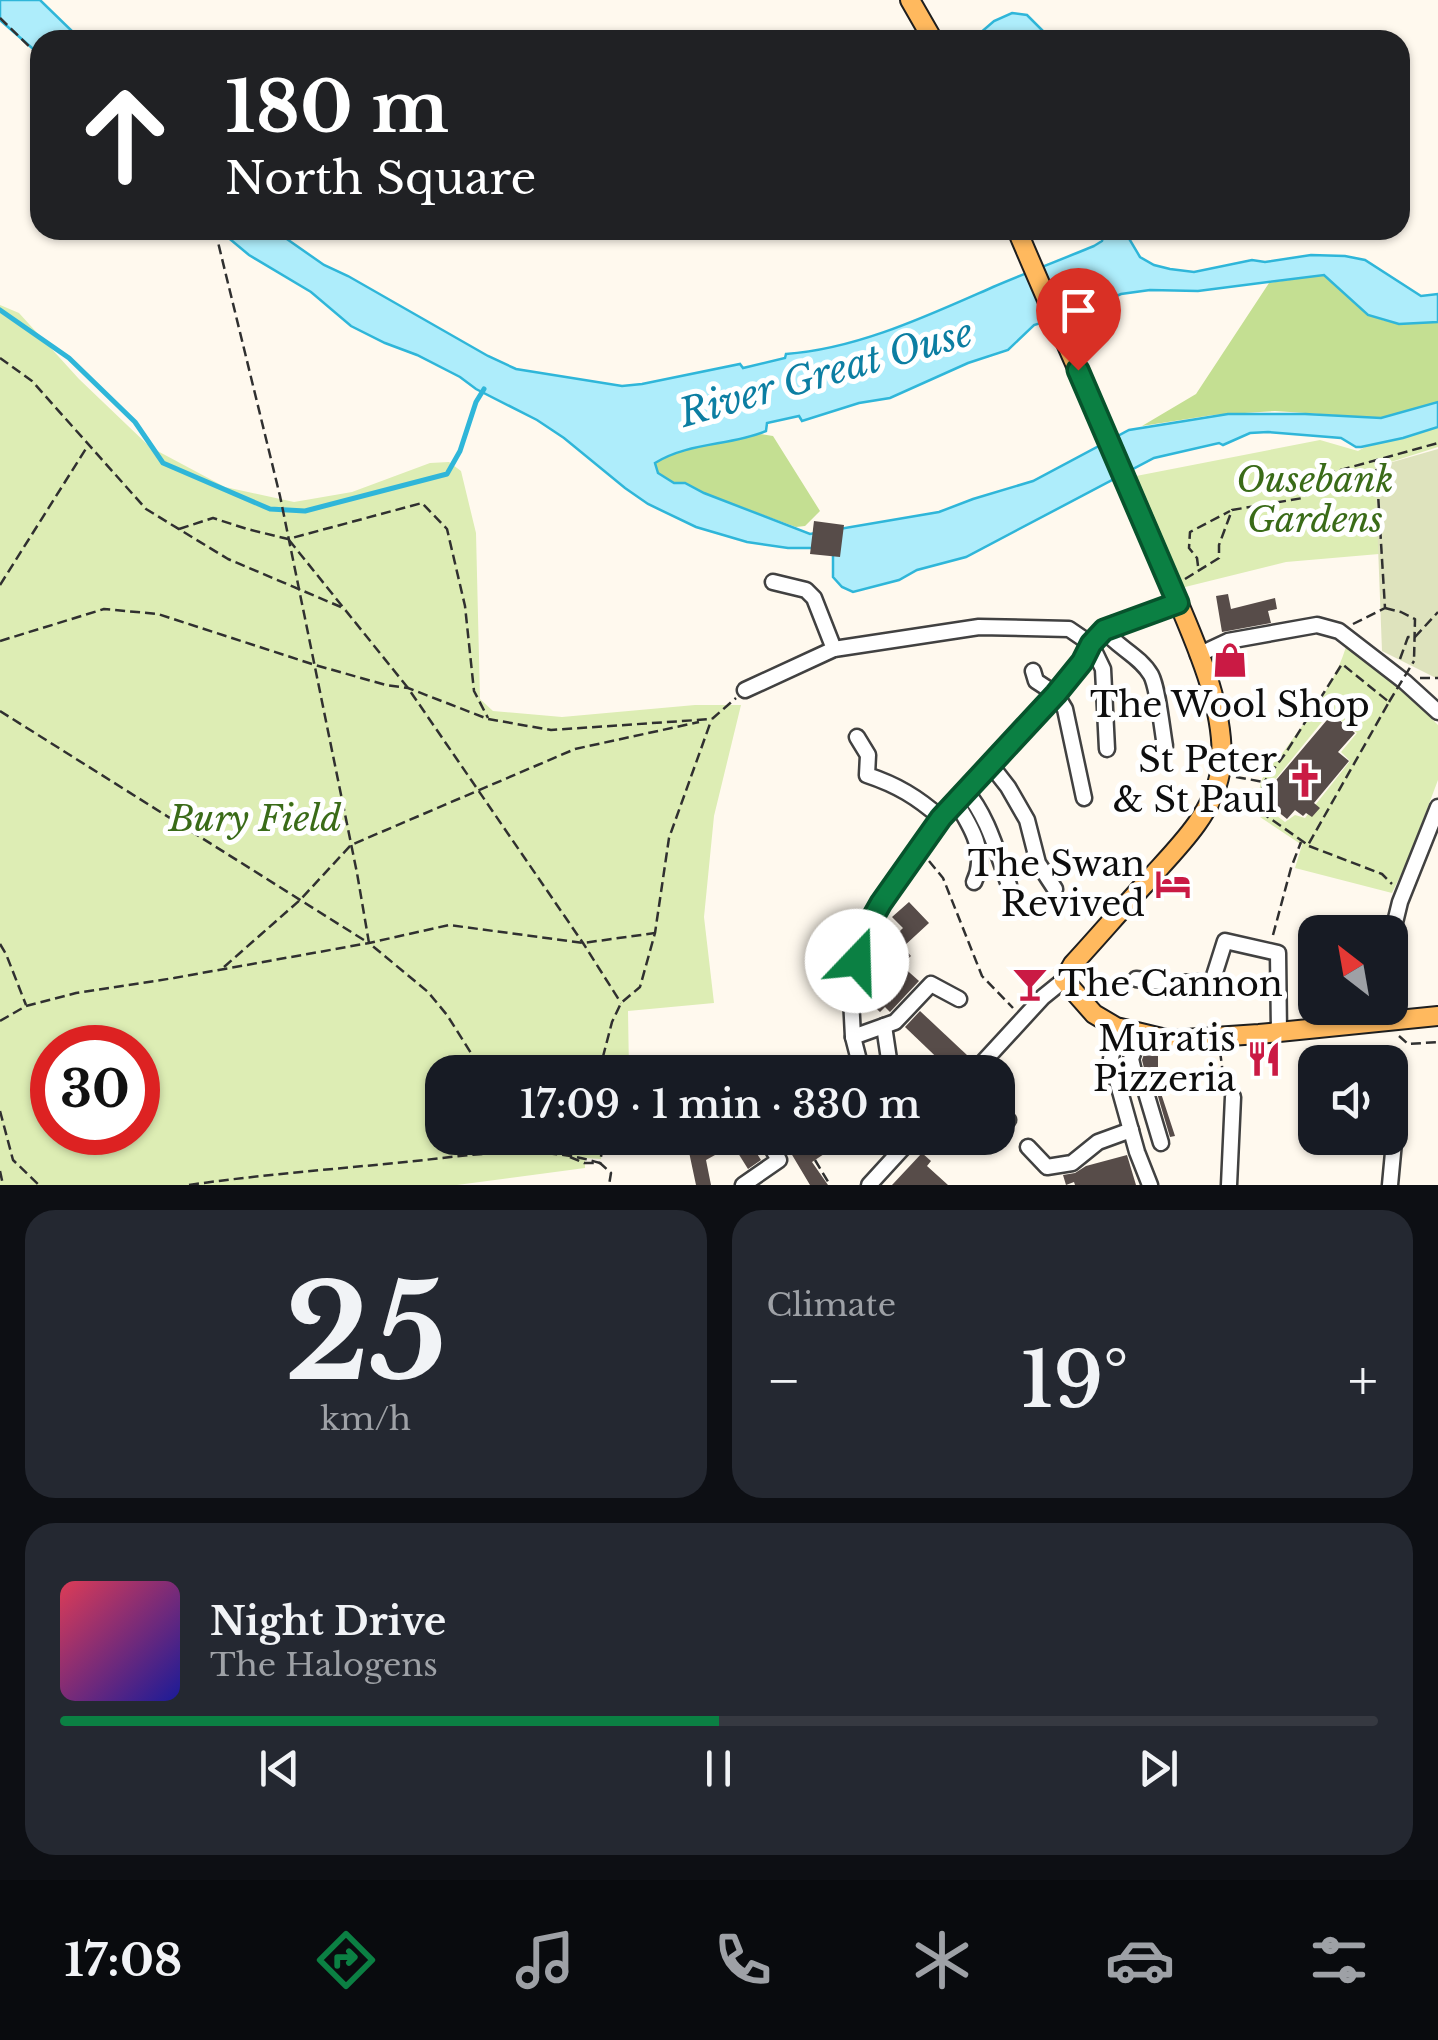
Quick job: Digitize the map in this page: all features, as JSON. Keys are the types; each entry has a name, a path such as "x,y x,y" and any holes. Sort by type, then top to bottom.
{"main road":[{"path":"914,4 927,30"},
{"path":"1022,240 1175,596 1214,695 1220,741 1220,774 1208,807 1182,842 1073,964 1064,980 1094,1014 1116,1028 1170,1040 1319,1025"},
{"path":"1408,1020 1438,1016"}],"street":[{"path":"774,582 806,590 814,598 834,649"},
{"path":"858,1055 851,998 857,961 868,926 918,849 960,796 1051,699 1104,630 1175,596"},
{"path":"1198,655 1228,642 1317,625 1339,631 1438,712"},
{"path":"745,690 834,649 979,628 1069,629 1091,644 1104,668 1107,749"},
{"path":"1104,630 1152,676 1165,746"},
{"path":"1033,671 1051,699 1065,709 1084,798"},
{"path":"857,737 868,755 867,775 916,796 941,818"},
{"path":"990,764 1027,820 1038,863 1055,889"},
{"path":"960,796 980,856 980,870 974,882"},
{"path":"960,796 975,801 1009,884"},
{"path":"1397,915 1438,808"},
{"path":"1136,978 1168,983 1212,982 1225,941 1278,953 1279,1032"},
{"path":"990,1055 1043,997 1064,980"},
{"path":"853,1037 895,1022 930,984 959,999"},
{"path":"884,1026 888,1055"},
{"path":"1116,1028 1111,1058 1150,1185"},
{"path":"1134,1052 1131,1059 1137,1084 1144,1086 1161,1143"},
{"path":"1229,1185 1233,1096"},
{"path":"1028,1147 1046,1167 1072,1162 1098,1142 1131,1130"},
{"path":"743,1185 780,1160 777,1155"},
{"path":"869,1185 892,1155"},
{"path":"1390,1185 1393,1155"}],"path":[{"path":"0,18 30,47"},
{"path":"217,240 280,500 352,845 368,943"},
{"path":"0,358 32,381 146,509 228,559 342,608"},
{"path":"1198,569 1197,558 1189,548 1190,532 1232,510 1303,498 1326,474 1438,443"},
{"path":"0,585 88,445"},
{"path":"1376,461 1384,608"},
{"path":"179,530 213,518 288,539 422,503 447,529 465,606 474,691 488,719"},
{"path":"1175,596 1198,569 1219,558 1219,545 1232,510"},
{"path":"288,539 408,688 621,1003"},
{"path":"0,641 104,608 158,614 314,665 408,688 488,719 551,730 712,719"},
{"path":"1308,845 1414,661 1415,620 1401,612 1384,608 1339,631"},
{"path":"1438,612 1415,637 1408,637 1398,666 1417,679 1438,678"},
{"path":"1342,652 1342,664 1264,782 1258,810 1312,848 1382,874 1392,884 1400,902"},
{"path":"1342,664 1389,702"},
{"path":"220,970 300,900 352,845 575,749 712,719 727,706"},
{"path":"0,711 368,943 428,992 472,1055"},
{"path":"603,1055 621,1003 640,987 655,933 669,838 712,719"},
{"path":"1220,774 1264,782"},
{"path":"1278,953 1272,938 1302,841"},
{"path":"918,849 943,878 982,976 1025,1019"},
{"path":"0,1020 26,1006 76,993 448,926 584,943 655,933"},
{"path":"0,944 26,1006"},
{"path":"1218,1036 1224,1082 1233,1096"},
{"path":"1408,1044 1438,1042"},
{"path":"0,1111 14,1160 39,1185"},
{"path":"189,1185 459,1155"},
{"path":"565,1155 600,1163 611,1173 609,1185"},
{"path":"600,1163 601,1155"},
{"path":"815,1160 830,1185"},
{"path":"0,1171 3,1185"}],"green space":[{"path":"1337,276 1360,305 1378,318 1401,323 1438,322 1438,404 1381,418 1275,411 1142,426 1196,394 1269,283"},
{"name":"Bury Field","path":"0,305 19,313 79,379 150,447 225,487 294,502 352,492 430,463 449,462 461,471 476,533 480,699 493,711 562,717 695,705 741,705 714,816 704,917 714,1003 628,1011 629,1055 425,1055 425,1155 602,1155 601,1159 585,1158 585,1168 457,1185 0,1185"},
{"name":"Ousebank Gardens","path":"1438,427 1438,447 1375,467 1379,554 1286,562 1181,588 1131,477 1320,440 1358,451"},
{"path":"760,434 773,436 820,511 805,526 796,527 685,483 674,483 658,473 655,463 673,452"},
{"path":"1438,449 1438,679 1382,651 1375,467"},
{"path":"1347,643 1391,678 1438,725 1438,780 1392,893 1295,868 1302,845 1254,813 1264,775 1320,700","holes":["1330,712 1357,733 1341,752 1350,761 1305,818 1295,815 1285,822 1272,812 1263,799 1266,791"]}],"water":[{"path":"0,0 40,0 71,30 30,30 30,46 0,20"},
{"path":"1012,13 1027,15 1042,30 984,30"},
{"name":"River Great Ouse","path":"231,240 288,240 324,265 516,369 622,386 740,364 743,368 785,358 786,354 839,346 917,320 1102,240 1130,240 1140,257 1154,265 1194,272 1252,260 1345,256 1365,260 1421,296 1438,294 1438,322 1399,324 1368,315 1324,275 1198,291 1121,294 1034,325 1008,350 968,363 890,398 859,403 802,421 799,416 767,423 766,431 682,451 655,463 658,473 674,483 685,483 810,534 939,512 1033,481 1129,430 1228,414 1381,418 1438,402 1438,427 1361,447 1341,438 1250,433 1223,445 1154,458 966,557 853,592 833,577 833,553 747,542 696,527 648,504 537,420 417,355 351,326 311,292"}],"building":[{"path":"814,521 844,525 840,557 810,554"},
{"path":"1228,594 1231,609 1275,598 1277,609 1268,611 1271,623 1222,632 1216,596"},
{"name":"St Peter & St Paul","path":"1332,714 1355,733 1338,752 1349,761 1314,803 1320,808 1312,817 1295,810 1287,819 1261,798"},
{"path":"909,902 929,923 903,947 911,956 901,965 919,981 890,1012 885,1007 880,1012 869,1002 887,977 870,960 903,928 892,917"},
{"path":"920,1011 967,1055 934,1055 905,1027"},
{"path":"1144,1054 1158,1056 1158,1084 1175,1136 1170,1137 1154,1083 1146,1076"},
{"path":"690,1155 715,1155 706,1160 711,1185 696,1185"},
{"path":"739,1155 758,1155 761,1160 748,1169"},
{"path":"792,1155 822,1155 812,1162 828,1185 810,1185"},
{"path":"924,1155 931,1161 927,1166 948,1185 892,1185"},
{"path":"1127,1155 1136,1185 1066,1185 1063,1175"}],"waterway":[{"path":"0,310 69,358 135,422 163,463 270,509 305,511 447,474 484,389"}],"place":[{"name":"The Wool Shop","path":"1230,660"},
{"name":"St Peter & St Paul","path":"1305,780"},
{"name":"The Swan Revived","path":"1173,884"},
{"name":"The Cannon","path":"1030,984"},
{"name":"Muratis Pizzeria","path":"1264,1059"}],"route":[{"path":"857,961 868,926 881,903 949,807 1056,694 1091,644 1104,630 1178,603 1078,370"}]}
